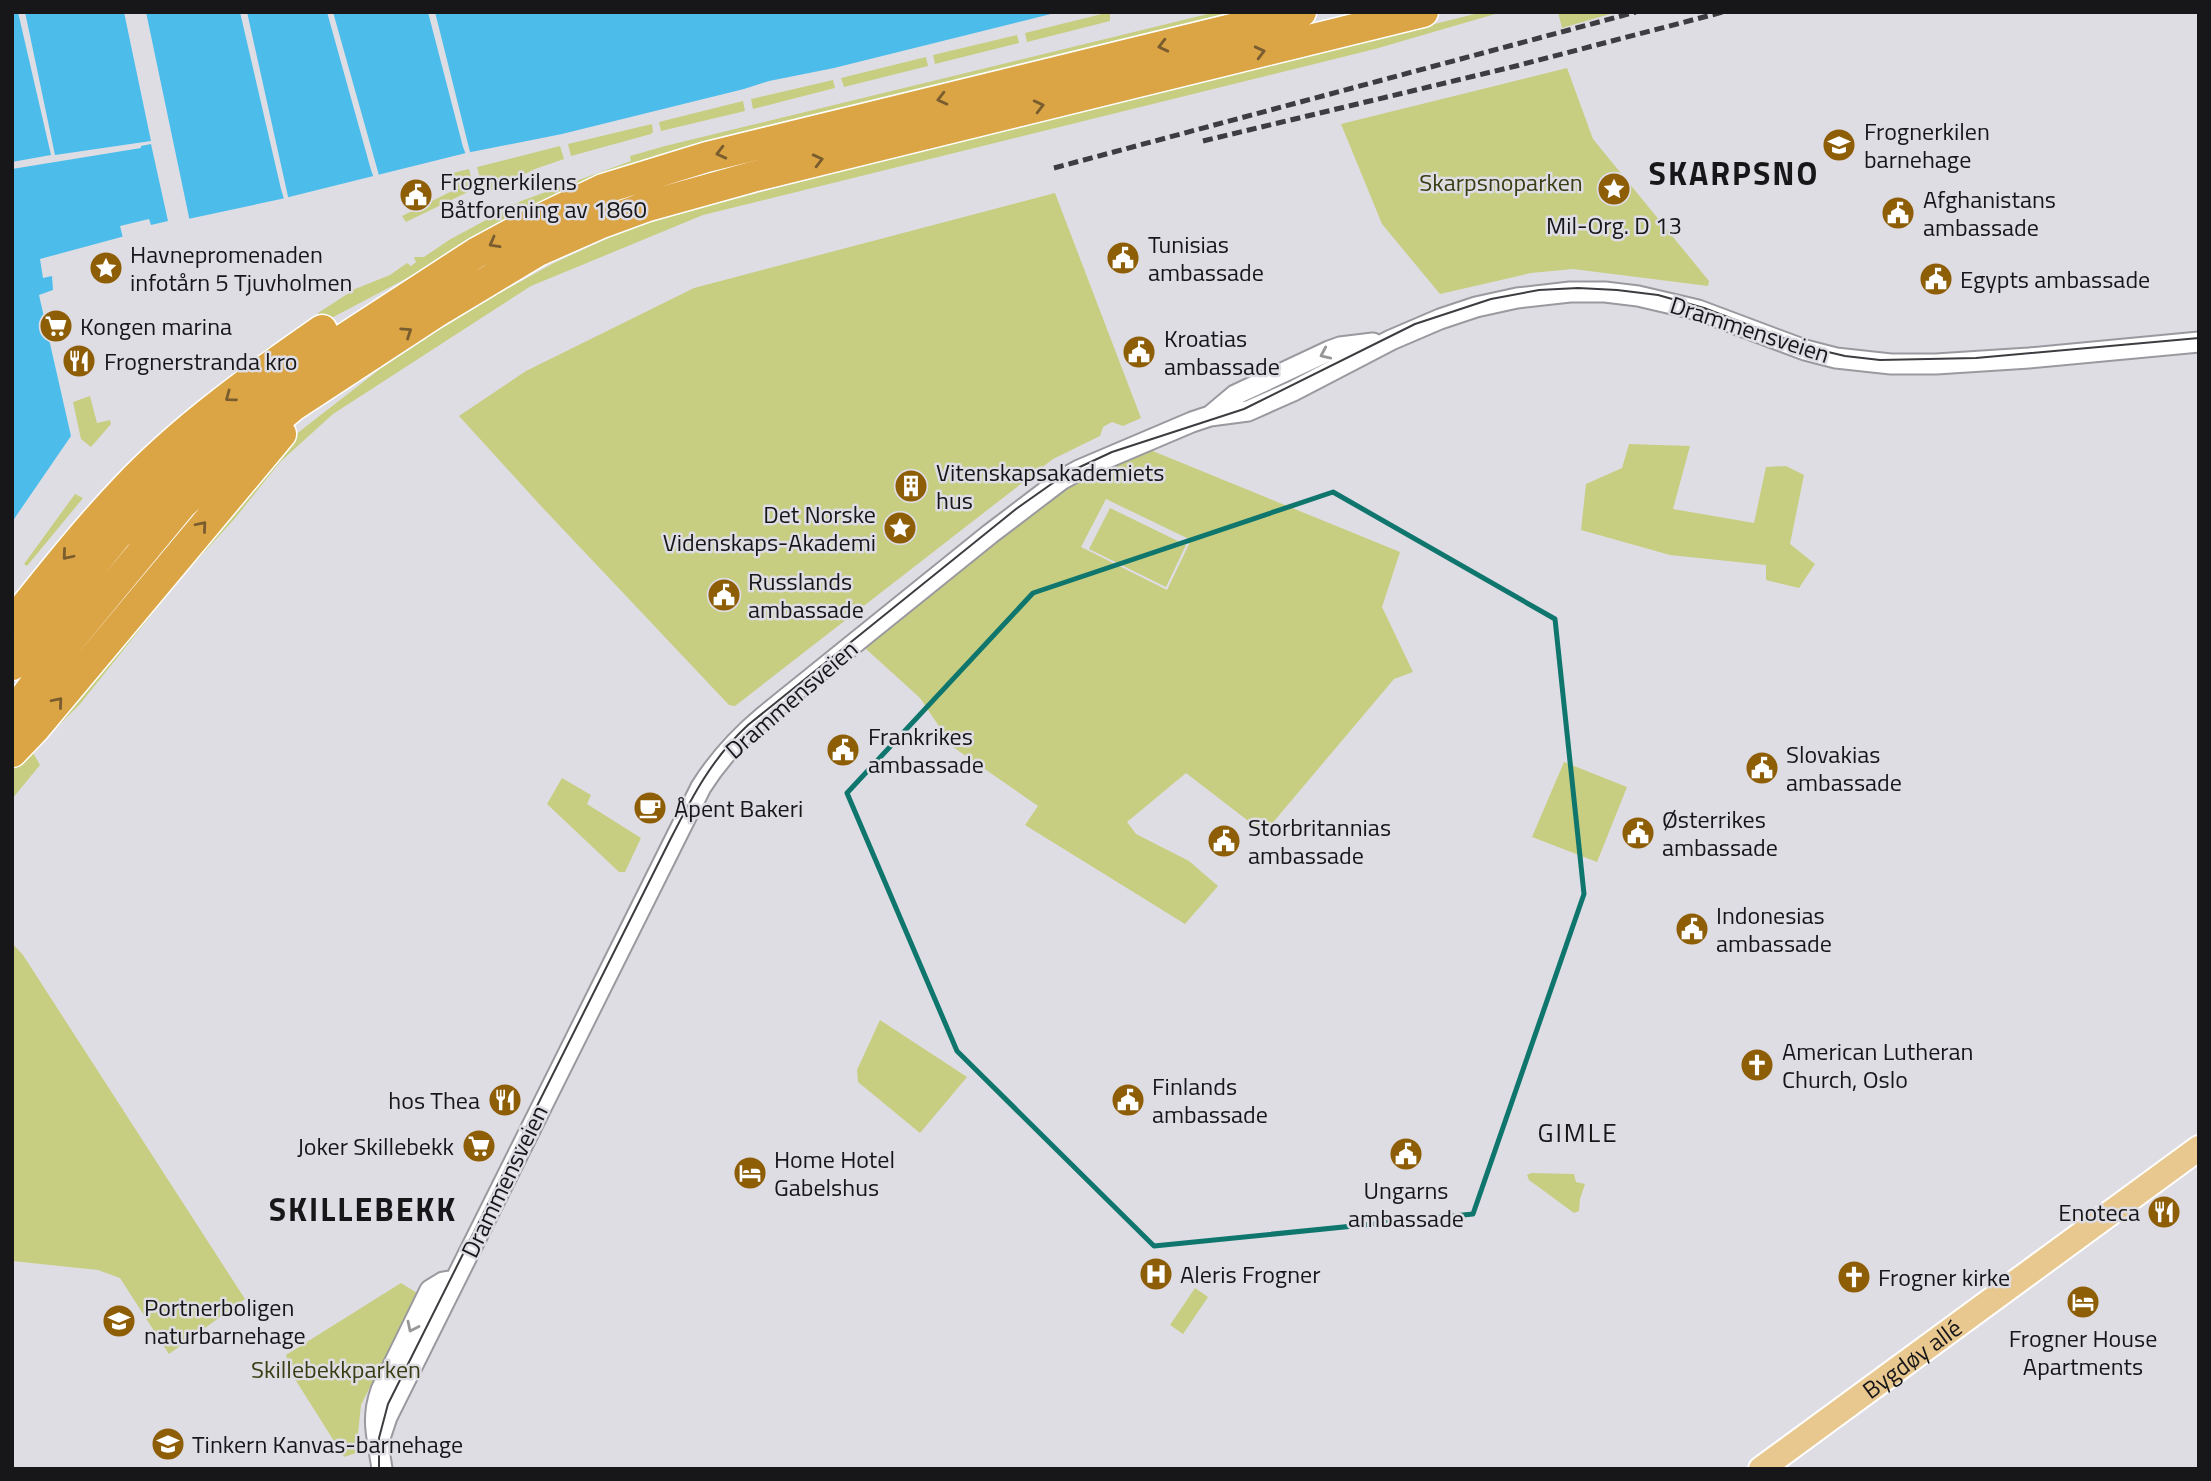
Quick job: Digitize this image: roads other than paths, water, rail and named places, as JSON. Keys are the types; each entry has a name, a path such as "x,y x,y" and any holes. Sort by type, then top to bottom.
{"highway":[{"path":"12,665 116,536 196,456 281,385 337,344 488,246 524,227 616,185 757,144 1301,12"},
{"path":"12,715 181,504 234,455 293,406 435,313 538,251 648,206 752,177 1423,12"},
{"path":"12,623 126,488 196,424 326,327 345,317 394,306"},
{"path":"12,752 45,717 283,432 350,371"}],"main road":[{"name":"Bygdøy allé","path":"1761,1469 2199,1148"}],"street":[{"name":"Drammensveien","path":"382,1469 379,1441 387,1417 695,798 713,769 762,717 1061,480 1099,460 1210,416 1236,395 1329,351 1391,340 1440,319 1506,300 1542,294 1605,292 1648,298 1688,307 1797,347 1836,358 1891,364 1977,362 2199,342"}],"water":[{"path":"12,12 1059,12 834,68 769,81 562,134 466,153 188,219 40,259 43,278 52,276 53,290 39,295 71,436 12,522"}],"tram line":[{"path":"379,1469 379,1438 388,1404 670,840 713,765 748,725 1016,509 1067,473 1112,452 1244,409 1415,324 1491,299 1539,290 1578,288 1658,295 1704,308 1807,347 1845,356 1880,360 1976,358 2199,338"}],"railway":[{"path":"1054,168 1636,12"},
{"path":"1203,141 1516,66 1723,12"}],"place":[{"name":"Frognerkilen barnehage","path":"1839,145"},
{"name":"Mil-Org. D 13","path":"1614,189"},
{"name":"Frognerkilens Båtforening av 1860","path":"416,195"},
{"name":"Afghanistans ambassade","path":"1898,213"},
{"name":"Tunisias ambassade","path":"1123,258"},
{"name":"Havnepromenaden infotårn 5 Tjuvholmen","path":"106,268"},
{"name":"Egypts ambassade","path":"1936,279"},
{"name":"Kongen marina","path":"56,326"},
{"name":"Kroatias ambassade","path":"1139,352"},
{"name":"Frognerstranda kro","path":"79,361"},
{"name":"Vitenskapsakademiets hus","path":"911,486"},
{"name":"Det Norske Videnskaps-Akademi","path":"900,528"},
{"name":"Russlands ambassade","path":"724,595"},
{"name":"Frankrikes ambassade","path":"843,750"},
{"name":"Slovakias ambassade","path":"1762,768"},
{"name":"Åpent Bakeri","path":"650,808"},
{"name":"Østerrikes ambassade","path":"1638,833"},
{"name":"Storbritannias ambassade","path":"1224,841"},
{"name":"Indonesias ambassade","path":"1692,929"},
{"name":"American Lutheran Church, Oslo","path":"1757,1065"},
{"name":"hos Thea","path":"505,1100"},
{"name":"Finlands ambassade","path":"1128,1100"},
{"name":"Joker Skillebekk","path":"479,1146"},
{"name":"Ungarns ambassade","path":"1406,1154"},
{"name":"Home Hotel Gabelshus","path":"750,1173"},
{"name":"Enoteca","path":"2164,1212"},
{"name":"Aleris Frogner","path":"1156,1274"},
{"name":"Frogner kirke","path":"1854,1277"},
{"name":"Frogner House Apartments","path":"2083,1302"},
{"name":"Portnerboligen naturbarnehage","path":"119,1321"},
{"name":"Tinkern Kanvas-barnehage","path":"168,1444"}],"district":[{"name":"SKARPSNO","path":"1734,173"},
{"name":"GIMLE","path":"1578,1132"},
{"name":"SKILLEBEKK","path":"363,1209"}],"park label":[{"name":"Skarpsnoparken","path":"1501,182"},
{"name":"Skillebekkparken","path":"336,1369"}]}
